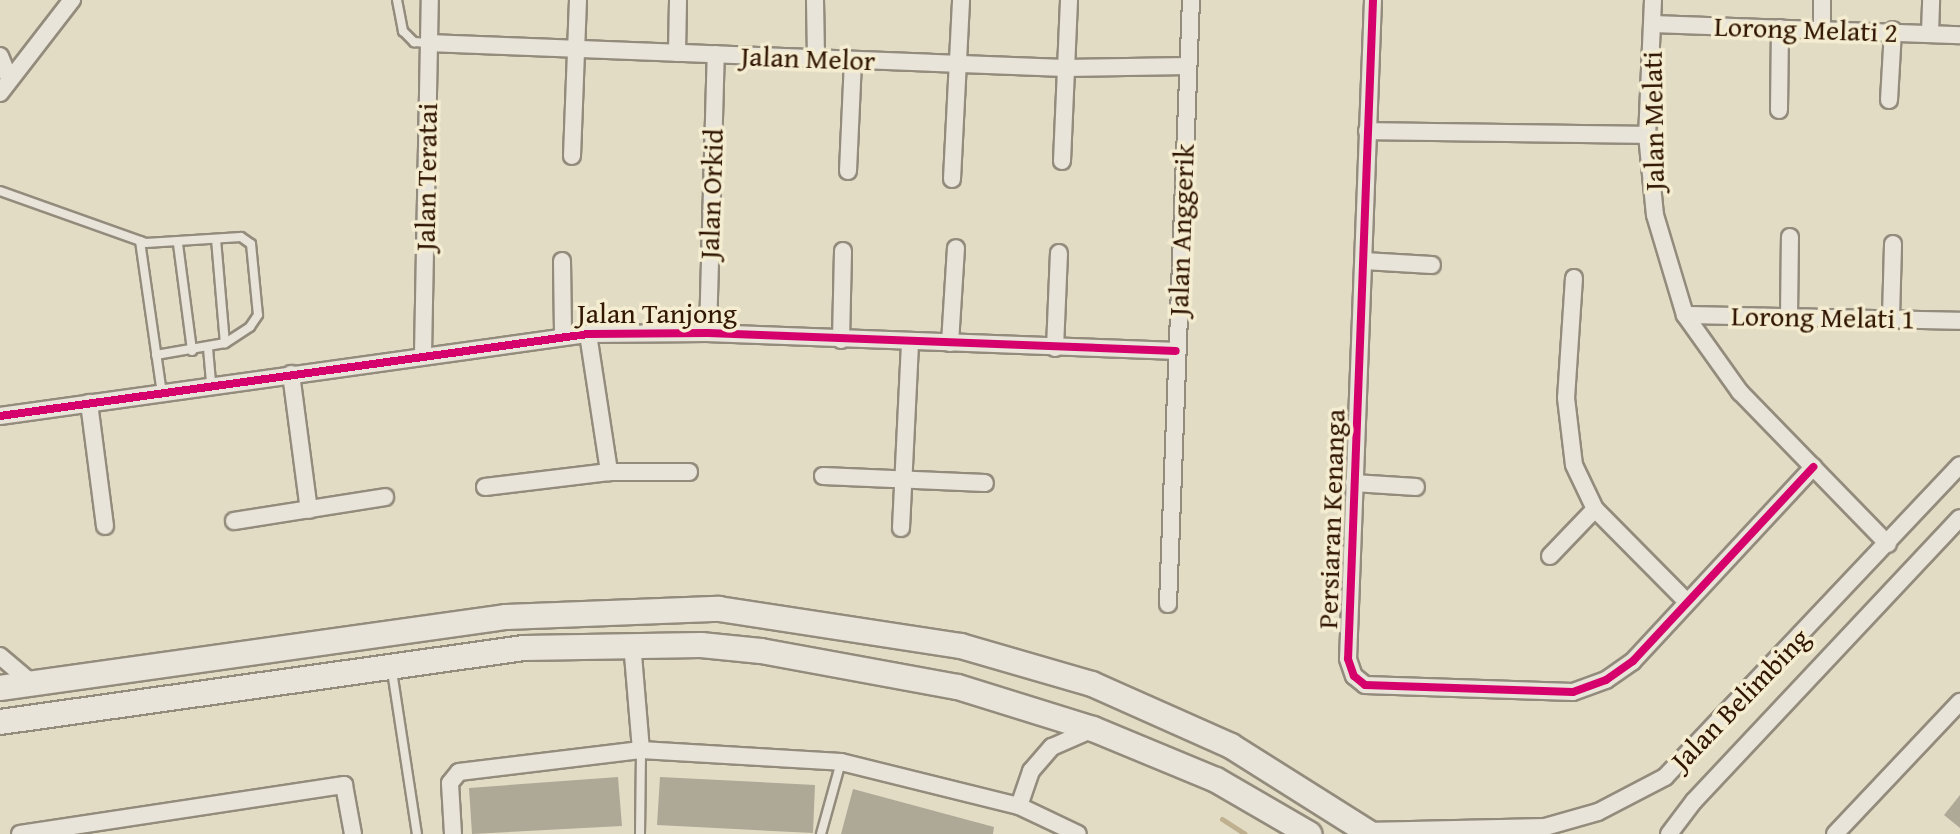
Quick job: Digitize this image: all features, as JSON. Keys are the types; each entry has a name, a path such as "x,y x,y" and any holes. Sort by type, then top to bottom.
{"main road":[{"path":"0,688 506,617 622,610 734,611 961,646 1092,684 1231,746 1369,832"},
{"path":"0,722 524,648 632,643 761,651 958,687 1093,729 1216,780 1309,834"}],"street":[{"path":"0,93 72,0"},
{"name":"Jalan Teratai","path":"423,354 430,0"},
{"path":"572,156 578,0"},
{"path":"677,53 678,0"},
{"path":"815,0 816,58"},
{"path":"952,179 961,0"},
{"path":"1062,161 1069,0"},
{"name":"Jalan Anggerik","path":"1168,604 1191,0"},
{"name":"Persiaran Kenanga","path":"1373,0 1348,659 1354,676 1365,685 1573,692 1606,680 1633,661 1813,467"},
{"name":"Jalan Melati","path":"1653,0 1647,135 1655,215 1685,315 1740,392 1888,544"},
{"path":"1822,0 1822,29"},
{"path":"1930,33 1931,0"},
{"name":"Lorong Melati 2","path":"1653,24 1893,30 1960,35"},
{"path":"1779,110 1780,28"},
{"path":"1889,100 1893,30"},
{"name":"Jalan Melor","path":"428,43 1065,68 1188,66"},
{"name":"Jalan Orkid","path":"708,333 716,54"},
{"path":"0,56 9,78"},
{"path":"848,171 853,60"},
{"path":"1367,131 1647,135"},
{"path":"1789,316 1790,237"},
{"path":"1891,317 1893,244"},
{"path":"950,343 956,248"},
{"path":"841,340 843,251"},
{"path":"1055,348 1059,253"},
{"path":"562,261 563,335"},
{"path":"1364,261 1432,265"},
{"path":"1574,278 1568,433 1583,489 1595,509 1686,601"},
{"name":"Lorong Melati 1","path":"1685,315 1891,317 1960,321"},
{"name":"Jalan Tanjong","path":"0,416 563,335 708,333 1176,351"},
{"path":"588,334 609,472"},
{"path":"901,528 910,342"},
{"path":"291,374 309,510"},
{"path":"89,403 105,526"},
{"name":"Jalan Belimbing","path":"1369,832 1545,827 1598,812 1665,777 1960,465"},
{"path":"485,487 609,472 689,472"},
{"path":"823,476 985,483"},
{"path":"1354,483 1416,487"},
{"path":"234,521 385,497"},
{"path":"1550,556 1595,509"},
{"name":"Jalan Belimbing","path":"1669,834 1694,801 1960,518"},
{"path":"632,643 641,750"},
{"path":"0,656 33,684"},
{"path":"1835,834 1960,702"},
{"path":"1019,806 1031,771 1052,747 1093,729"},
{"path":"453,834 450,783 459,772 641,750 841,762 1019,806 1078,834"},
{"path":"20,834 142,825 344,785 353,834"}],"lane":[{"path":"397,0 403,31 414,42 428,43"},
{"path":"0,191 140,241 178,244 241,237 251,244 258,315 250,327 225,343 156,355"},
{"path":"216,239 225,343"},
{"path":"140,241 162,393"},
{"path":"178,244 192,351"},
{"path":"208,348 211,385"},
{"path":"392,667 417,834"},
{"path":"640,834 641,750"},
{"path":"821,834 841,762"}],"building":[{"path":"618,777 622,826 472,834 469,788"},
{"path":"660,777 815,785 813,833 657,825"},
{"path":"853,789 994,827 993,834 841,834"},
{"path":"1960,795 1960,828 1944,815"}],"waterway":[{"path":"1222,819 1245,834"}],"cycle path":[{"path":"1373,0 1348,659 1354,676 1365,685 1573,692 1606,680 1633,661 1813,467"},
{"path":"0,416 588,334 708,333 1176,351"}]}
